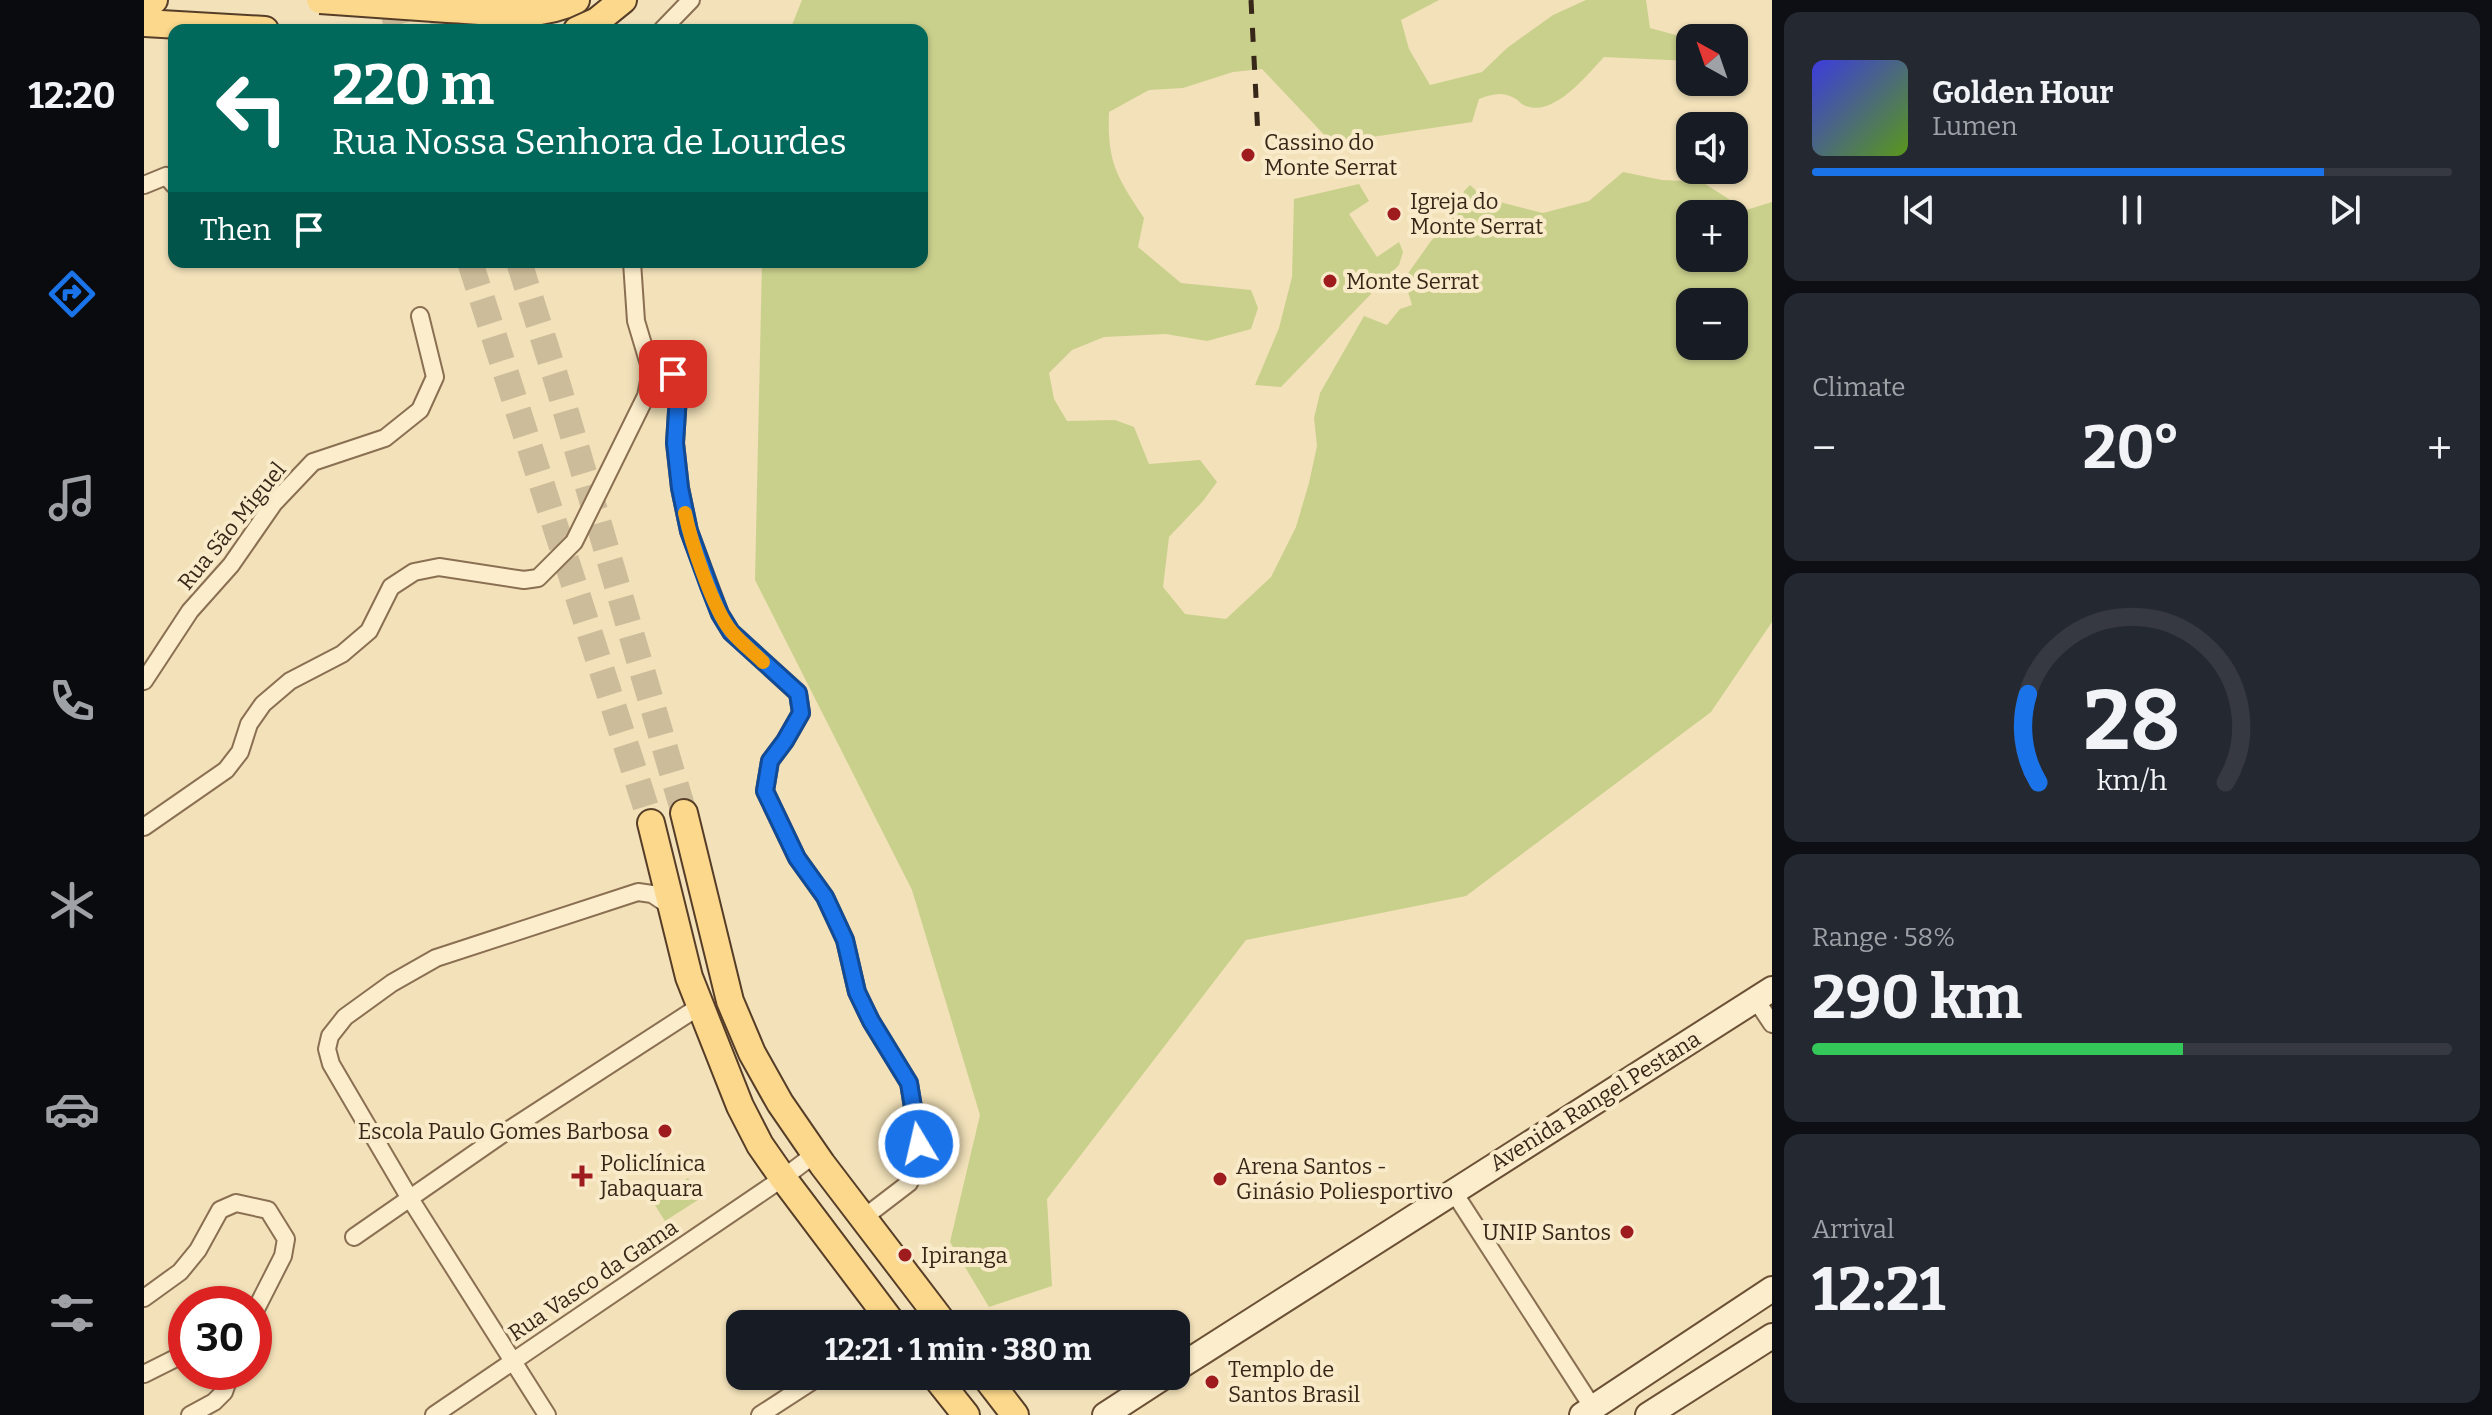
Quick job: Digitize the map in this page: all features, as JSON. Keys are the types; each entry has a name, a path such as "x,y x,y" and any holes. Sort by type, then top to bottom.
{"main road":[{"path":"144,3 154,0"},
{"path":"320,0 535,12 554,9 576,0"},
{"path":"590,24 623,0"},
{"path":"144,23 168,24"},
{"path":"684,813 730,1001 759,1066 815,1154 933,1310"},
{"path":"651,823 670,906 700,1006 740,1106 760,1145 783,1178 882,1310"},
{"name":"Avenida Rangel Pestana","path":"1190,1360 1764,994"},
{"path":"1588,1411 1772,1289"},
{"path":"1648,1415 1772,1336"},
{"path":"946,1390 966,1415"},
{"path":"996,1390 1015,1415"},
{"path":"1105,1415 1143,1390"}],"street":[{"path":"668,24 691,0"},
{"path":"144,185 166,176 168,178"},
{"path":"144,827 226,770 240,752 249,724 263,704 290,681 342,654 369,631 391,587 414,572 439,567 524,580 538,578 574,542 646,396 651,371 636,321 632,268"},
{"name":"Rua São Miguel","path":"144,681 190,611 231,565 274,503 313,462 385,438 420,410 435,377 420,316"},
{"path":"651,371 673,374 679,380 675,443 680,488 689,531 720,614 731,632 798,693 801,713 770,761 765,791 797,858 825,897 845,940 857,992 909,1083 919,1144 918,1165 909,1183 862,1219"},
{"path":"547,1415 409,1197 331,1064 327,1049 330,1036 345,1017 392,983 436,958 638,892 652,894 670,906"},
{"path":"1764,994 1772,1024"},
{"path":"354,1237 409,1197 700,1006"},
{"name":"Rua Vasco da Gama","path":"434,1415 815,1154"},
{"path":"1453,1191 1588,1411"},
{"path":"144,1298 180,1272 198,1250 220,1210 236,1203 268,1210 286,1239 283,1256 268,1286"},
{"path":"144,1374 168,1362"},
{"path":"190,1415 214,1402 225,1390"},
{"path":"760,1415 798,1390"}],"green space":[{"path":"802,0 1439,0 1401,20 1409,49 1430,85 1482,72 1507,48 1553,15 1586,0 1646,0 1650,28 1676,35 1676,60 1604,57 1569,92 1548,106 1526,106 1511,96 1493,95 1479,99 1472,122 1332,143 1262,69 1233,72 1183,88 1149,90 1109,112 1112,157 1127,191 1144,218 1138,247 1181,283 1251,290 1258,308 1251,329 1207,341 1166,334 1104,337 1072,350 1049,373 1054,399 1067,421 1115,420 1134,427 1149,464 1200,460 1217,482 1169,537 1163,587 1185,614 1226,619 1271,577 1296,527 1317,446 1314,418 1320,393 1364,316 1387,325 1400,309 1412,305 1404,279 1431,241 1458,212 1464,191 1470,185 1484,198 1543,213 1589,201 1623,172 1676,181 1676,184 1705,184 1730,200 1676,200 1676,272 1748,272 1748,209 1772,202 1772,622 1711,712 1466,896 1246,940 1047,1199 1052,1286 989,1307 950,1242 980,1115 912,890 755,580 762,268 928,268 928,24 792,24"},
{"path":"1359,184 1369,201 1349,214 1377,257 1399,242 1403,252 1399,265 1281,387 1255,385 1279,328 1292,277 1294,199"},
{"path":"688,1178 701,1198 665,1221 653,1202"}],"tunnel":[{"path":"390,0 396,24"},
{"path":"437,0 444,24"},
{"path":"472,268 651,823"},
{"path":"521,268 684,813"}],"railway":[{"path":"1251,0 1258,136"}],"slow traffic":[{"path":"685,513 720,614 731,632 763,662"}],"place":[{"name":"Cassino do Monte Serrat","path":"1248,155"},
{"name":"Igreja do Monte Serrat","path":"1394,214"},
{"name":"Monte Serrat","path":"1330,281"},
{"name":"Escola Paulo Gomes Barbosa","path":"665,1131"},
{"name":"Policlínica Jabaquara","path":"582,1176"},
{"name":"Arena Santos - Ginásio Poliesportivo","path":"1220,1179"},
{"name":"UNIP Santos","path":"1627,1232"},
{"name":"Ipiranga","path":"905,1255"},
{"name":"Templo de Santos Brasil","path":"1212,1382"}],"route":[{"path":"673,374 679,380 675,443 680,488 689,531 720,614 731,632 798,693 801,713 770,761 765,791 797,858 825,897 845,940 857,992 909,1083 919,1144"}]}
